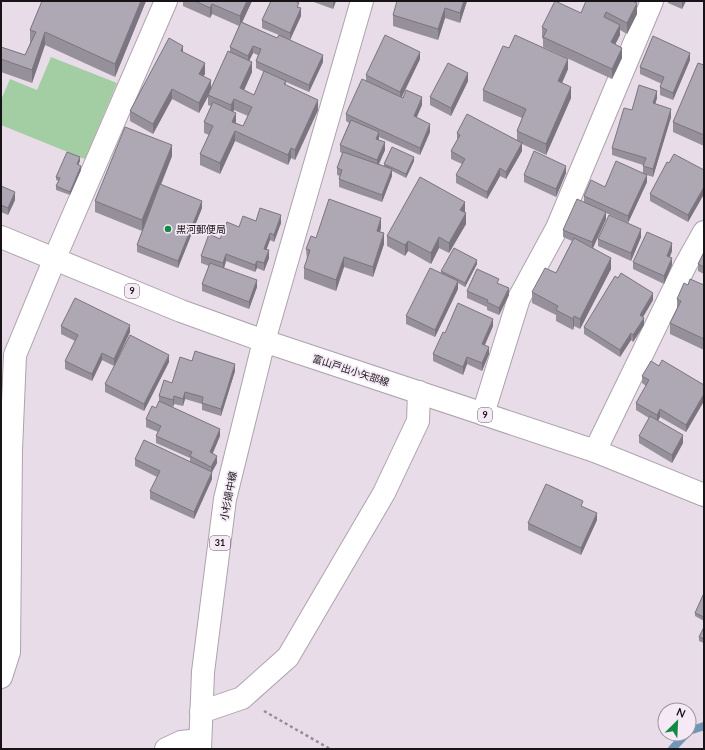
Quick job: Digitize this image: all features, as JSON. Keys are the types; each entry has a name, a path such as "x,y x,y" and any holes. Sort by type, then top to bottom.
{"street":[{"path":"1,677 9,652 11,450 15,355 54,259 166,1"},
{"name":"小杉婦中線","path":"200,744 203,672 225,499 264,341 362,1"},
{"path":"484,414 519,298 557,228 652,1"},
{"path":"595,451 685,266 704,232"},
{"name":"富山戸出小矢部線","path":"1,237 181,311 264,341 595,451 704,495"},
{"path":"201,712 242,698 288,657 384,493 418,421 419,392"},
{"path":"166,749 181,742 200,744"}],"green space":[{"path":"51,57 117,83 85,159 1,125 1,100 10,79 37,90"}],"building":[{"path":"42,1 141,1 115,64 45,32 32,70 1,59 1,47 25,55 36,32 30,30"},
{"path":"195,1 247,1 240,16 212,4 210,8"},
{"path":"271,1 295,1 299,3 297,7 301,8 290,33 262,20"},
{"path":"397,1 464,1 460,13 445,8 438,29 393,15"},
{"path":"555,1 581,13 586,1 632,1 637,3 627,23 606,12 604,17 620,25 611,42 622,48 612,69 543,37 547,30 542,27"},
{"path":"241,22 277,38 279,35 323,55 309,85 256,61 261,49 253,46 248,56 230,47"},
{"path":"385,35 420,52 400,92 366,75"},
{"path":"515,35 568,59 558,81 571,87 546,144 517,131 526,109 483,90 503,46 509,48"},
{"path":"653,36 690,53 673,93 660,87 664,77 640,67"},
{"path":"169,38 183,46 181,51 205,63 199,74 211,80 199,103 172,89 153,124 130,111"},
{"path":"228,51 252,62 240,88 254,95 264,71 286,81 284,84 318,100 295,150 291,148 288,155 235,131 220,163 200,154 213,126 204,122 213,102 236,113 232,122 243,126 252,107 234,99 231,105 208,95"},
{"path":"448,63 468,73 451,108 430,97"},
{"path":"698,63 704,65 704,135 673,122"},
{"path":"362,79 403,98 406,90 422,97 414,116 430,124 420,148 346,114"},
{"path":"639,85 657,91 653,103 671,109 653,169 643,166 646,158 612,148 624,108 632,110"},
{"path":"467,114 522,143 506,172 500,168 487,192 456,175 465,159 451,151 460,135 457,133"},
{"path":"351,120 379,132 376,139 385,142 377,160 340,145"},
{"path":"125,127 172,145 142,220 95,201"},
{"path":"392,147 414,157 406,174 384,164"},
{"path":"534,151 566,166 556,189 524,175"},
{"path":"67,152 80,157 77,164 81,166 70,192 56,186 60,178 56,177"},
{"path":"343,152 392,169 382,195 339,179 342,170 337,168"},
{"path":"674,154 704,170 704,187 688,215 650,194 667,162 669,163"},
{"path":"616,161 647,175 628,216 584,196 591,180 605,187"},
{"path":"420,177 465,202 460,210 466,213 449,243 439,237 431,253 408,241 405,245 387,236"},
{"path":"160,184 202,201 178,261 137,245"},
{"path":"1,186 15,192 8,208 1,205"},
{"path":"329,199 381,218 377,231 384,233 373,267 344,257 336,280 304,268 310,250 306,249 311,236 316,238"},
{"path":"577,199 606,212 592,242 563,230"},
{"path":"260,208 281,215 274,235 270,233 264,249 269,250 264,263 257,261 255,265 226,254 223,263 201,256 209,234 220,239 227,222 239,227 243,216 256,221"},
{"path":"609,215 641,229 631,253 598,239"},
{"path":"647,232 672,243 667,256 672,258 664,276 633,262"},
{"path":"574,238 611,258 580,319 574,316 573,319 556,310 558,306 532,292 545,268 556,273"},
{"path":"454,248 477,260 465,283 441,271"},
{"path":"704,252 704,267 698,264"},
{"path":"210,263 257,280 249,302 202,284"},
{"path":"430,268 458,281 435,330 406,316"},
{"path":"477,269 499,279 497,283 509,288 499,308 487,302 488,300 467,291"},
{"path":"621,273 653,293 640,315 644,318 633,335 631,333 620,350 584,327 615,276 618,278"},
{"path":"690,279 704,285 704,339 670,323 681,301 677,299 684,283 688,285"},
{"path":"75,298 130,325 114,359 102,353 92,374 65,361 78,335 61,326"},
{"path":"458,303 493,319 482,344 489,347 482,363 467,357 463,367 433,354 443,332 445,333"},
{"path":"130,335 169,355 144,404 105,384"},
{"path":"195,351 235,364 221,409 202,403 203,397 185,392 183,399 174,396 173,400 159,396 164,380 172,383 180,357 192,361"},
{"path":"662,360 704,385 704,394 686,425 660,409 657,415 636,403 649,380 642,376 651,361 659,366"},
{"path":"159,401 220,429 210,452 217,456 211,467 190,456 192,452 156,436 161,426 146,419 152,406 156,408"},
{"path":"650,416 683,435 672,455 639,436"},
{"path":"144,440 212,472 194,512 150,491 160,471 135,459"},
{"path":"546,484 583,501 581,506 597,513 581,548 528,523"},
{"path":"704,593 704,617 695,613"},
{"path":"704,627 704,639 699,637"}],"waterway":[{"path":"697,728 704,726"},
{"path":"672,749 679,742"}],"place":[{"name":"黒河郵便局","path":"168,229"}]}
